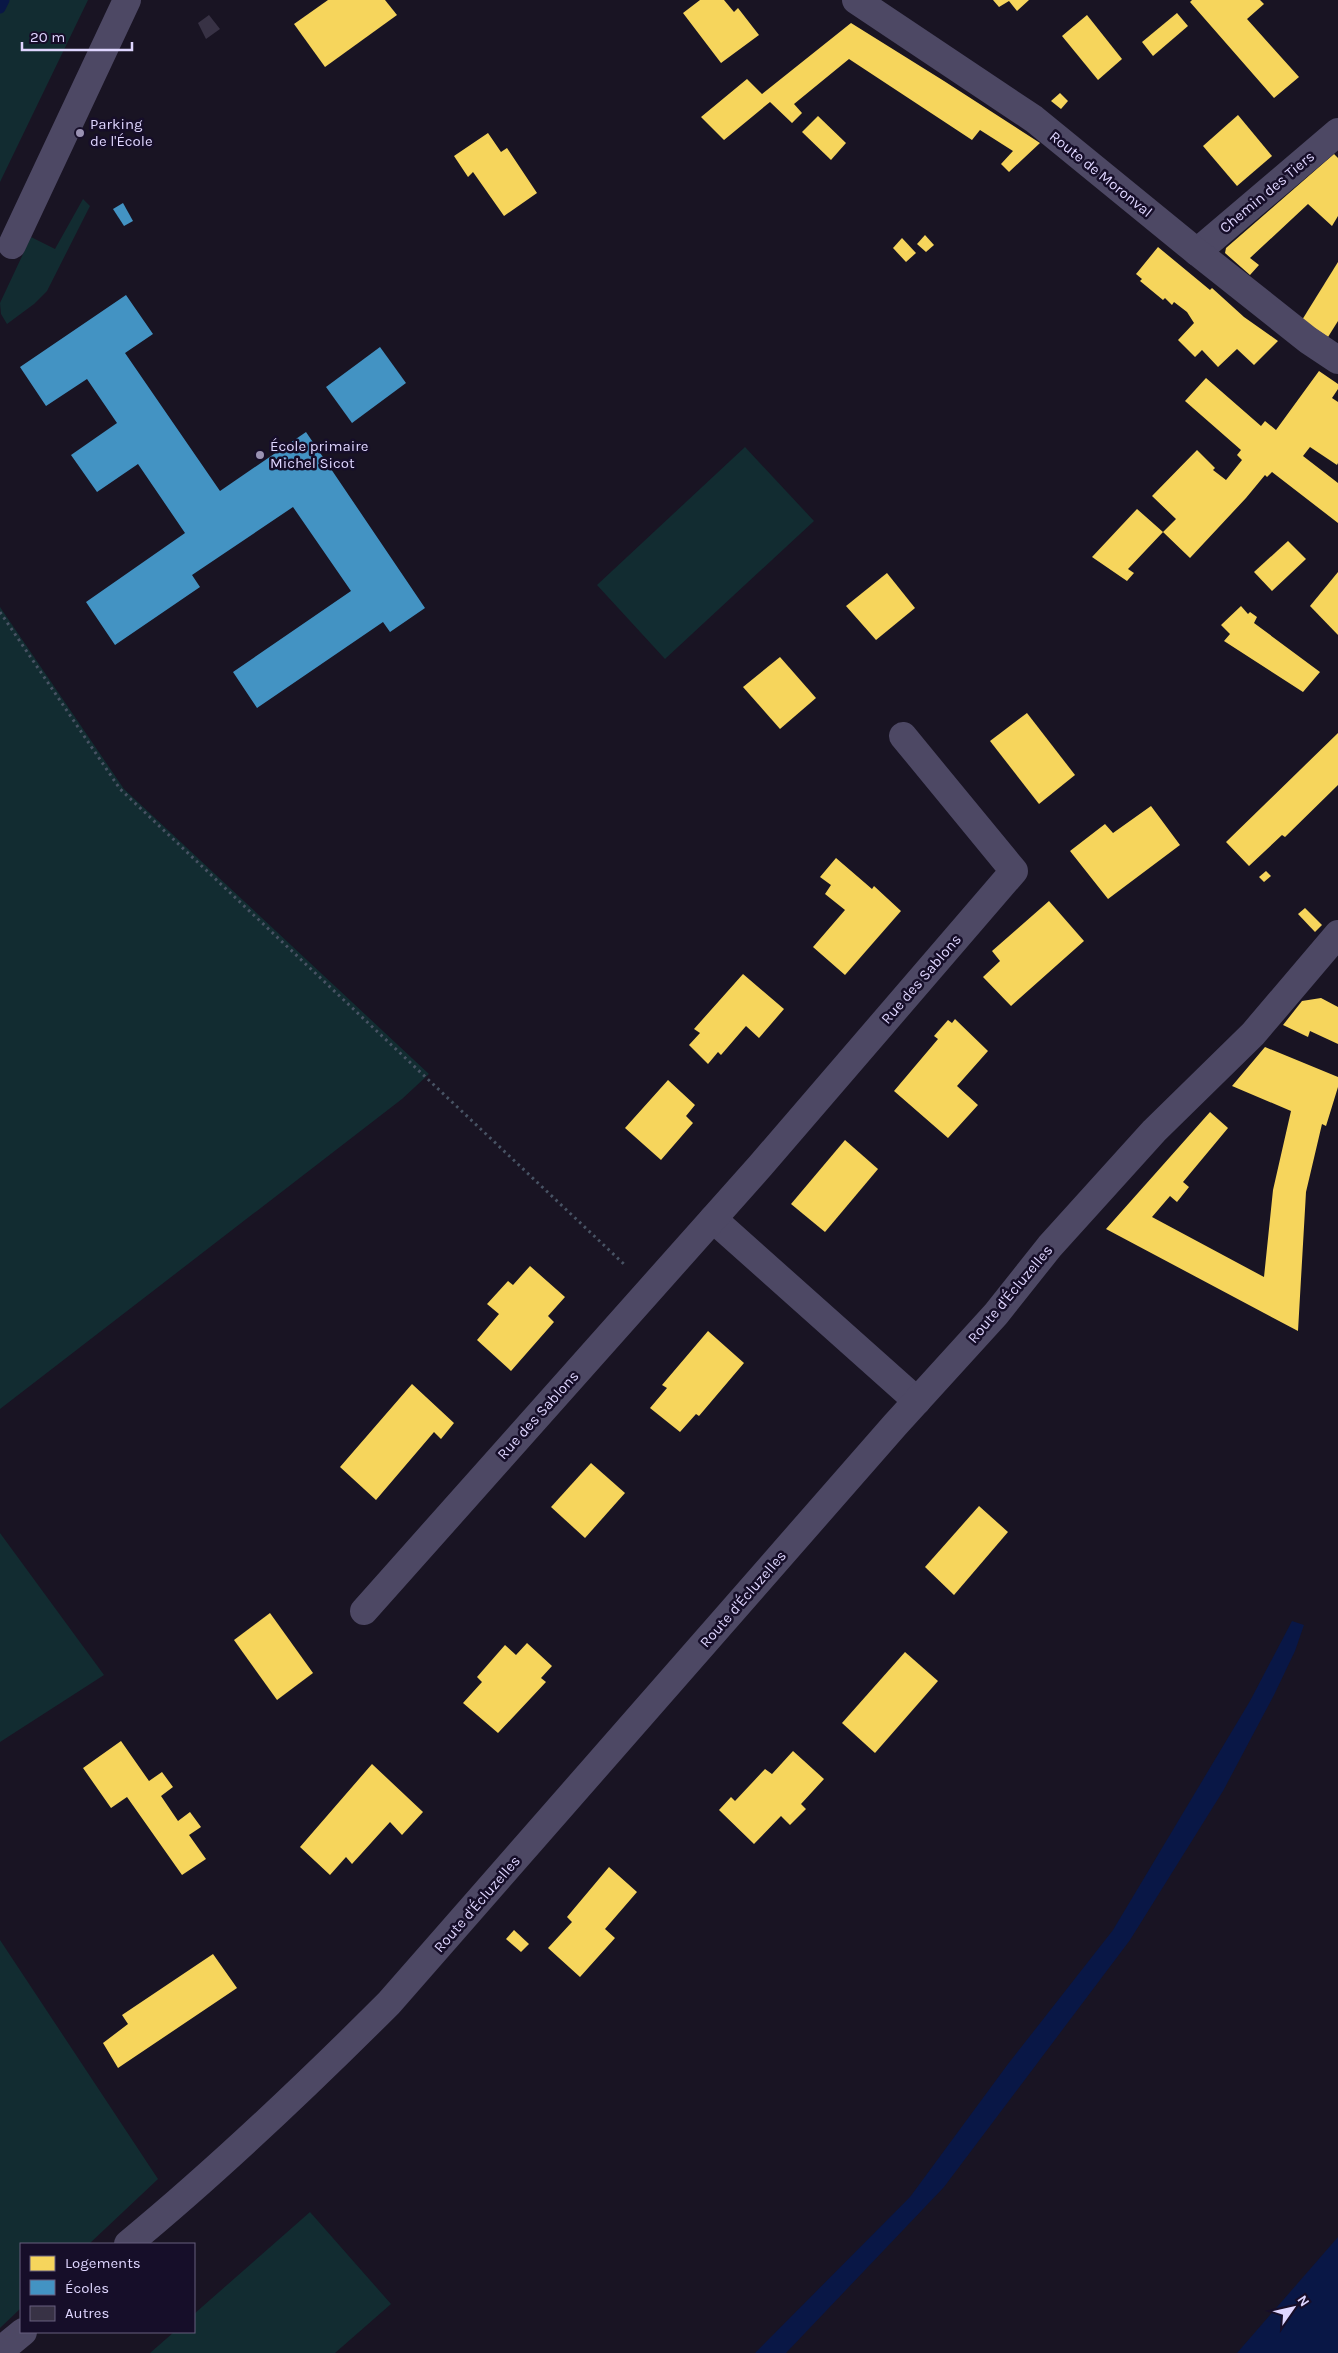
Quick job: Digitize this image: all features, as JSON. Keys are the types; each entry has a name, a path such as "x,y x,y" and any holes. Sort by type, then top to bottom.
{"street":[{"path":"12,245 128,0"},
{"name":"Route de Moronval","path":"856,0 1034,119 1308,340 1338,360"},
{"name":"Chemin des Tiers","path":"1197,252 1338,132"},
{"name":"Rue des Sablons","path":"364,1612 713,1219 1014,871 903,736"},
{"name":"Route d'Écluzelles","path":"129,2243 171,2208 312,2079 389,2003 917,1401 996,1314 1050,1246 1178,1105 1253,1034 1338,934"},
{"path":"713,1219 917,1401"},
{"path":"0,2351 22,2333"}],"path":[{"path":"0,612 120,789 651,1289"}],"green space":[{"path":"0,0 88,0 0,182"},
{"path":"83,199 90,206 47,291 34,304 7,324 1,314 0,303 31,237 55,249"},
{"path":"745,447 814,521 665,659 597,585"},
{"path":"0,607 124,789 429,1074 402,1099 0,1409"},
{"path":"0,1533 104,1675 0,1742"},
{"path":"0,1940 158,2179 90,2243 20,2243 20,2309 0,2328"},
{"path":"310,2212 391,2304 335,2353 150,2353 173,2333 195,2333 195,2313"}],"water":[{"path":"1292,1621 1304,1625 1295,1651 1274,1695 1223,1791 1130,1940 944,2187 786,2353 755,2353 910,2197 1008,2064 1113,1930 1250,1701"},
{"path":"1338,2237 1338,2353 1237,2353"}],"building: Logements":[{"path":"328,0 385,0 397,15 325,67 294,24"},
{"path":"700,0 724,0 734,12 738,8 759,35 721,63 683,13"},
{"path":"993,0 1029,0 1017,11 1009,1 999,7"},
{"path":"1192,0 1260,0 1264,4 1247,19 1299,77 1274,98 1190,2"},
{"path":"1177,13 1188,26 1153,56 1142,42"},
{"path":"1087,15 1122,59 1098,80 1062,36"},
{"path":"851,23 1040,143 1009,172 1001,164 1013,151 980,130 972,140 849,59 794,104 802,113 792,123 770,102 724,140 701,117 747,79 762,94"},
{"path":"1060,93 1068,101 1061,109 1051,101"},
{"path":"1238,115 1272,156 1237,186 1203,146"},
{"path":"818,116 846,143 831,160 802,132"},
{"path":"488,133 501,152 507,148 537,193 504,216 473,172 468,177 454,156"},
{"path":"1334,154 1338,158 1338,216 1332,226 1308,204 1250,258 1259,265 1250,275 1225,253 1226,248"},
{"path":"925,235 934,245 926,252 917,244"},
{"path":"902,238 916,253 906,262 893,248"},
{"path":"1158,247 1210,290 1212,288 1244,317 1278,341 1254,365 1237,349 1218,367 1202,350 1195,357 1178,340 1194,323 1187,312 1174,302 1172,305 1165,298 1163,300 1140,281 1142,279 1136,274"},
{"path":"1338,262 1338,321 1328,337 1302,320"},
{"path":"1319,371 1338,384 1338,389 1332,398 1338,402 1338,463 1337,465 1310,447 1303,456 1338,483 1338,523 1272,472 1267,477 1265,475 1190,558 1163,532 1176,519 1152,496 1197,450 1215,468 1213,470 1226,480 1242,460 1237,455 1241,450 1185,401 1206,378 1261,426 1265,421 1276,430"},
{"path":"1137,509 1163,532 1128,569 1134,573 1127,581 1092,557"},
{"path":"1288,541 1306,559 1272,591 1254,572"},
{"path":"1338,572 1338,635 1310,606"},
{"path":"887,573 915,608 876,640 846,606"},
{"path":"1241,606 1248,614 1250,612 1257,617 1254,623 1320,672 1303,692 1224,641 1230,634 1221,625"},
{"path":"780,657 816,698 780,729 743,687"},
{"path":"1027,713 1075,775 1039,804 990,741"},
{"path":"1338,733 1338,785 1285,837 1282,835 1249,866 1226,842"},
{"path":"1151,806 1180,845 1108,899 1070,851 1105,824 1113,833"},
{"path":"836,858 872,889 874,886 901,911 845,975 813,947 845,910 825,894 831,885 820,877"},
{"path":"1266,871 1271,876 1264,882 1259,877"},
{"path":"1049,901 1084,941 1011,1006 983,977 1000,961 992,951"},
{"path":"1305,908 1322,925 1315,932 1298,914"},
{"path":"743,974 784,1009 759,1038 746,1026 721,1055 718,1052 708,1064 689,1045 700,1033 694,1029"},
{"path":"1321,998 1338,1007 1338,1044 1310,1031 1308,1037 1283,1025 1302,1001"},
{"path":"955,1019 988,1051 957,1086 978,1105 948,1138 894,1091 938,1039 934,1036 948,1020 952,1023"},
{"path":"1265,1047 1338,1077 1338,1087 1326,1126 1322,1124 1306,1192 1298,1331 1106,1229 1210,1112 1228,1128 1183,1182 1189,1187 1177,1202 1170,1196 1152,1217 1264,1277 1273,1190 1291,1111 1232,1086"},
{"path":"668,1080 695,1105 686,1116 693,1123 661,1160 625,1128"},
{"path":"845,1140 878,1169 825,1232 791,1204"},
{"path":"530,1266 565,1297 548,1316 554,1322 511,1371 477,1340 499,1314 487,1304 508,1281 513,1285"},
{"path":"708,1331 744,1363 699,1416 696,1414 680,1432 650,1408 667,1388 662,1385"},
{"path":"412,1384 454,1423 441,1439 434,1432 376,1500 340,1467"},
{"path":"591,1463 625,1493 585,1538 551,1507"},
{"path":"979,1506 1008,1532 954,1595 925,1567"},
{"path":"270,1613 313,1673 277,1700 234,1640"},
{"path":"527,1643 552,1666 541,1678 546,1682 498,1733 463,1703 482,1682 477,1677 505,1645 516,1655"},
{"path":"905,1652 938,1681 875,1753 842,1723"},
{"path":"121,1741 149,1781 162,1772 173,1787 161,1796 178,1821 190,1812 201,1827 189,1835 206,1859 182,1875 127,1797 111,1808 83,1768"},
{"path":"793,1751 824,1779 801,1804 806,1809 790,1825 781,1816 754,1844 719,1810 731,1797 735,1801 765,1769 772,1774"},
{"path":"372,1764 423,1812 402,1835 390,1822 352,1864 346,1857 330,1875 300,1847"},
{"path":"609,1867 637,1892 605,1929 615,1938 580,1977 548,1948 572,1922 567,1917"},
{"path":"514,1930 529,1944 521,1952 506,1939"},
{"path":"213,1954 237,1988 118,2068 103,2043 128,2024 122,2015"}],"building: Écoles":[{"path":"123,203 133,221 124,226 113,209"},
{"path":"126,295 153,334 125,353 220,491 306,432 425,608 390,632 383,622 257,708 233,672 351,591 293,507 192,575 200,587 115,645 86,602 185,533 138,464 97,492 71,455 117,423 87,379 46,406 20,367"},
{"path":"380,347 406,383 352,423 326,387"}],"building: Autres":[{"path":"209,15 220,29 206,39 198,23"}],"waterway":[{"path":"0,8 4,0"}],"place":[{"name":"Parking de l'École","path":"80,133"},
{"name":"École primaire Michel Sicot","path":"260,455"}]}
